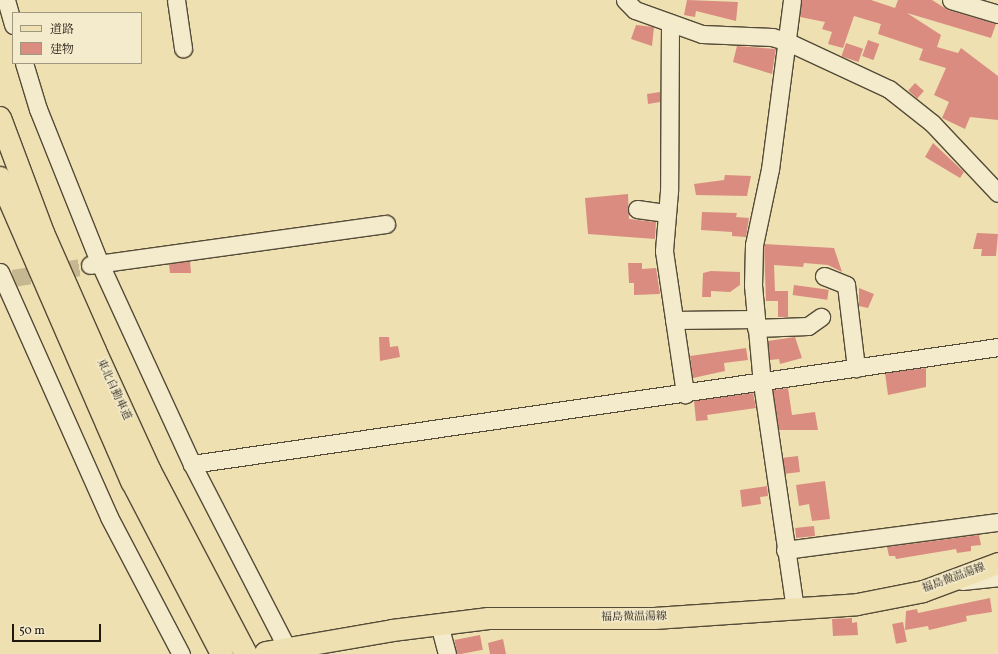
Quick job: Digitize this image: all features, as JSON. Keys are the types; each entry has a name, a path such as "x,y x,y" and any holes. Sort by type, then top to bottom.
{"highway":[{"name":"東北自動車道","path":"0,118 43,232 150,471 256,653"},
{"name":"東北自動車道","path":"0,178 132,481 222,654"}],"main road":[{"name":"福島微温湯線","path":"256,653 439,624 488,618 654,618 795,610 857,604 952,582 998,563"}],"street":[{"path":"6,0 12,21"},
{"path":"176,0 183,48"},
{"path":"625,0 635,10 702,34 772,36 889,89 915,107 998,193"},
{"path":"792,0 788,42 766,196 754,245 756,323 762,382 785,550 795,610"},
{"path":"951,0 998,14"},
{"path":"670,23 667,213 664,251 685,394"},
{"path":"24,64 38,109 94,265 192,464 287,648"},
{"path":"637,209 667,213"},
{"path":"94,265 386,224"},
{"path":"824,276 846,285 856,368"},
{"path":"4,277 109,517 181,654"},
{"path":"674,320 808,326 821,317"},
{"path":"192,464 685,394 998,347"},
{"path":"785,550 998,522"},
{"path":"952,582 998,577"},
{"path":"439,624 447,654"}],"building":[{"path":"687,0 738,2 736,21 696,11 695,17 684,15"},
{"path":"802,0 871,0 895,8 898,0 932,0 948,10 996,24 991,38 907,13 941,35 937,47 958,53 961,48 998,76 998,120 970,117 965,129 942,118 949,102 934,95 946,68 919,60 923,49 878,34 881,24 854,16 843,48 828,44 832,32 822,29 825,22 800,17"},
{"path":"636,25 654,27 652,46 631,39"},
{"path":"868,40 879,44 873,60 862,56"},
{"path":"846,43 863,49 858,62 841,56"},
{"path":"737,46 776,49 772,74 733,62"},
{"path":"915,83 924,91 917,98 908,90"},
{"path":"660,92 660,102 648,104 647,94"},
{"path":"933,143 964,172 960,178 925,157"},
{"path":"725,175 751,176 747,196 696,195 694,184 724,180"},
{"path":"628,194 629,219 656,222 655,239 588,234 585,198"},
{"path":"702,212 737,213 736,217 749,218 746,237 732,236 732,232 701,230"},
{"path":"977,233 998,234 996,256 981,256 982,249 973,249"},
{"path":"764,244 834,248 842,272 828,265 804,263 803,267 774,265 775,291 788,291 788,317 778,317 778,301 766,301"},
{"path":"190,261 191,273 170,273 169,264"},
{"path":"628,263 642,263 642,269 656,268 660,294 634,295 634,283 629,283"},
{"path":"711,271 740,272 740,285 730,292 711,291 711,297 702,297 703,273"},
{"path":"794,285 829,290 827,300 793,295"},
{"path":"859,288 874,294 868,308 859,306"},
{"path":"379,337 389,337 390,347 398,346 400,357 380,361"},
{"path":"795,337 802,358 780,364 779,359 770,360 768,341"},
{"path":"746,348 748,360 724,363 725,371 693,378 690,356"},
{"path":"926,368 926,387 888,395 885,373"},
{"path":"788,388 792,415 815,412 818,430 779,430 773,390"},
{"path":"753,393 756,408 707,415 708,420 696,421 694,401"},
{"path":"798,456 800,472 785,474 783,458"},
{"path":"825,481 830,519 812,521 809,504 799,506 796,485"},
{"path":"767,486 768,496 760,497 761,504 742,507 740,490"},
{"path":"814,526 815,536 796,538 795,528"},
{"path":"979,535 981,545 971,546 971,551 957,553 956,549 896,559 895,556 889,556 887,547"},
{"path":"990,598 992,612 966,616 967,621 929,630 928,626 905,630 906,611 917,609 918,613"},
{"path":"852,618 852,623 857,622 858,635 833,636 832,619"},
{"path":"903,622 907,642 896,644 892,624"},
{"path":"480,635 483,650 457,654 454,640"},
{"path":"503,639 506,654 490,654 488,643"}],"tunnel":[{"path":"13,278 88,266"}]}
